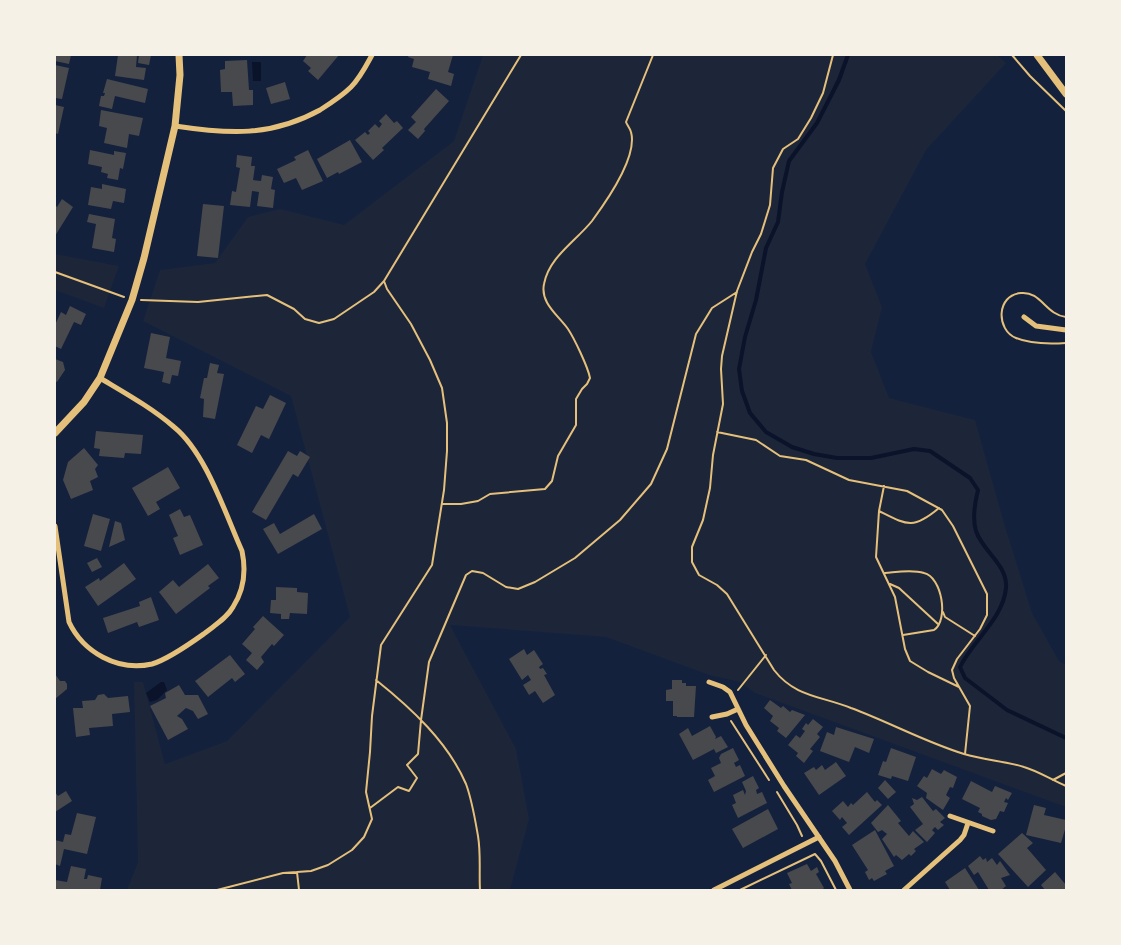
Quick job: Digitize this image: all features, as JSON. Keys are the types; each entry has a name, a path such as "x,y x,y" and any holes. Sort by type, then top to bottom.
{"street":[{"path":"55,433 84,402 100,378 132,300 144,258 175,126 180,76 179,55"},
{"path":"175,126 205,131 232,132 260,131 288,125 333,102 352,87 372,55"},
{"path":"1037,55 1066,94"},
{"path":"1024,317 1036,326 1066,330"},
{"path":"55,526 69,622 86,646 110,661 127,665 144,665 161,660 195,640 226,617 240,594 245,566 242,551 204,465 175,428 138,401 100,378"},
{"path":"709,682 724,687 732,697 776,773 839,867 850,890"},
{"path":"712,717 727,714 738,709"},
{"path":"950,816 993,831"},
{"path":"904,890 960,840 968,823"},
{"path":"714,890 819,837"}],"path":[{"path":"55,272 132,300 198,302 267,295 294,309 305,319 319,323 334,319 374,292 384,281 521,55"},
{"path":"442,504 461,504 478,501 495,493 545,489 552,480 558,456 576,425 576,399 590,378 568,330 545,299 544,281 551,265 591,221 610,194 622,172 632,147 632,133 626,122 653,55"},
{"path":"833,55 823,93 811,118 798,139 783,149 772,168 770,205 762,234 752,252 737,292 722,356 722,404 710,488 703,520 692,547 692,562 699,575 727,594 778,675 794,689 809,696 834,701 965,754 1026,767 1066,786"},
{"path":"1012,55 1030,76 1066,111"},
{"path":"217,890 283,873 310,871 328,865 352,850 364,837 372,819 366,792 372,716 382,645 432,565 442,504 447,451 447,423 442,388 423,345 411,324 386,289 384,281"},
{"path":"370,808 398,787 409,791 417,778 407,766 418,754 429,662 466,575 472,571 483,573 506,587 518,590 575,558 620,520 651,484 667,448 696,334 712,308 737,292"},
{"path":"717,432 756,440 780,456 806,460 849,480 907,491 942,510 953,526 987,594 987,615 975,636 957,659 952,670 954,678 970,706 965,754"},
{"path":"884,486 879,512 876,557 895,597 905,649 910,661 959,687"},
{"path":"879,512 909,524 924,520 939,508"},
{"path":"885,573 924,572 931,576 937,584 945,617 975,636"},
{"path":"890,584 899,588 939,624"},
{"path":"903,635 934,630 939,624 942,610"},
{"path":"732,697 766,655"},
{"path":"376,680 421,720 450,754 466,784 478,838 480,890"},
{"path":"730,720 771,783"},
{"path":"1053,780 1066,772"},
{"path":"776,791 796,823 806,844 821,861 836,890"},
{"path":"740,890 815,854"},
{"path":"297,872 298,890"}],"shaded area":[{"path":"483,55 847,55 827,101 839,80 848,55 997,55 1006,63 926,150 865,264 882,307 871,352 889,398 975,420 1032,613 1059,661 1066,665 1066,807 755,693 740,682 709,675 606,637 450,625 516,749 529,819 510,890 127,890 138,862 134,682 143,682 165,764 227,741 350,617 291,396 143,321 160,270 215,263 248,217 280,209 344,225 454,141"},
{"path":"252,62 261,62 261,81 253,81"},
{"path":"55,254 119,266 104,308 55,290"},
{"path":"161,682 164,682 167,690 157,700 150,702 146,693"}],"building":[{"path":"55,55 71,55 69,64 55,61"},
{"path":"118,55 137,55 136,67 146,68 144,80 115,76"},
{"path":"139,55 151,55 149,65 138,63"},
{"path":"307,55 339,55 318,80 308,71 311,68 303,61"},
{"path":"409,55 453,55 448,72 454,74 451,86 428,79 430,72 412,67 414,59 408,57"},
{"path":"247,60 249,90 253,90 253,105 233,106 232,92 221,92 220,70 225,69 225,61"},
{"path":"55,65 69,68 62,99 55,98"},
{"path":"107,79 148,89 145,103 115,96 112,109 99,106 101,96 104,96 105,93 103,93"},
{"path":"285,82 290,99 271,104 266,88"},
{"path":"436,89 449,101 424,129 425,131 418,139 408,130 416,122 411,117"},
{"path":"55,105 64,107 58,134 55,133"},
{"path":"101,110 143,118 139,136 129,134 127,148 104,143 107,128 99,126"},
{"path":"386,114 394,123 397,121 403,128 382,148 384,150 373,160 355,140 365,132 368,135 370,133 368,131 375,124 379,128 382,124 379,121"},
{"path":"350,140 362,162 327,178 317,159"},
{"path":"90,150 114,155 114,151 126,153 123,169 120,168 118,180 107,178 108,174 101,172 102,167 88,164"},
{"path":"308,150 323,181 302,190 296,178 284,183 277,169 296,160 294,157"},
{"path":"237,155 252,157 251,166 255,166 253,180 261,181 262,175 273,177 271,189 275,190 273,208 257,206 259,192 252,191 250,207 230,205 232,191 236,192 240,168 236,167"},
{"path":"102,184 126,189 124,203 113,201 111,209 88,205 91,187 102,189"},
{"path":"62,199 73,207 55,236 55,205 57,207"},
{"path":"203,204 224,206 218,258 197,256"},
{"path":"89,214 115,219 112,238 116,239 114,252 92,248 96,224 87,222"},
{"path":"70,306 86,314 81,325 74,322 61,349 55,346 55,325 61,312 66,315"},
{"path":"151,333 170,337 166,358 181,361 178,376 172,375 170,384 162,382 164,372 144,368"},
{"path":"55,359 63,362 65,370 57,382 55,381"},
{"path":"210,363 219,365 217,373 224,374 215,419 203,417 204,399 200,398 204,378 207,378"},
{"path":"270,395 286,403 269,439 261,435 252,453 237,445 256,406 263,409"},
{"path":"96,431 143,435 141,454 125,453 124,458 99,456 100,449 94,448"},
{"path":"84,448 98,465 95,469 98,477 90,481 93,490 71,499 63,480 68,462"},
{"path":"288,451 297,456 300,451 310,457 298,477 293,474 266,520 252,512"},
{"path":"168,467 180,488 156,502 160,509 148,516 132,488"},
{"path":"180,509 184,517 190,515 203,545 180,555 173,538 178,536 169,515"},
{"path":"93,514 110,519 101,551 84,546"},
{"path":"314,514 322,529 278,554 263,529 274,523 280,534"},
{"path":"115,521 121,523 125,540 109,547"},
{"path":"97,558 102,567 92,572 87,563"},
{"path":"124,563 136,579 98,606 85,587 99,578 100,581"},
{"path":"208,564 219,578 208,586 210,588 176,614 159,592 173,580 179,587"},
{"path":"276,587 297,588 297,592 308,593 307,614 290,613 289,619 281,619 281,614 270,613 271,600 276,600"},
{"path":"151,597 159,620 139,627 137,622 108,633 103,618 140,606 139,602"},
{"path":"263,616 284,635 274,646 272,644 261,657 264,662 257,670 246,660 252,653 242,644"},
{"path":"524,649 527,655 534,650 543,664 539,667 540,669 543,668 547,674 544,675 555,695 543,703 535,691 529,695 523,685 531,680 528,675 522,680 509,659"},
{"path":"230,655 245,674 235,682 232,678 208,697 195,681"},
{"path":"55,674 60,681 65,681 67,689 55,699"},
{"path":"672,680 682,680 682,683 686,683 686,686 696,686 694,717 673,716 673,701 666,701 666,690 672,689"},
{"path":"179,685 185,695 198,695 208,714 198,719 193,711 186,708 177,716 182,719 188,729 168,740 150,706 166,698 165,693"},
{"path":"104,694 108,698 128,696 130,712 112,714 113,726 89,728 90,735 76,737 73,708 83,708 82,701 95,700 98,695"},
{"path":"770,700 781,708 783,706 790,712 792,710 805,715 786,738 777,731 779,728 770,721 773,716 764,708"},
{"path":"813,719 823,727 817,734 820,737 810,749 813,751 804,763 796,756 798,753 788,745 796,735 800,738 805,731 802,729 806,723 808,725"},
{"path":"710,726 716,737 715,739 721,736 728,747 716,753 714,749 693,760 679,734 688,728 692,736"},
{"path":"836,727 874,739 869,753 855,747 849,762 820,751 827,732 834,735"},
{"path":"733,748 739,760 734,763 736,767 740,765 745,776 714,792 708,780 715,776 711,768 721,763 719,758 721,754"},
{"path":"891,748 916,757 908,781 892,776 891,779 878,775 883,761 886,762"},
{"path":"836,762 846,776 819,795 804,773 814,767 816,770 822,765 825,770"},
{"path":"932,769 941,774 944,770 957,777 953,788 950,787 946,795 950,798 943,810 926,798 927,793 917,786 924,776 927,778"},
{"path":"753,776 759,788 756,790 757,794 762,792 767,803 738,818 732,805 736,803 733,795 743,790 745,795 746,791 742,782"},
{"path":"885,780 896,792 888,799 878,788"},
{"path":"971,781 992,792 995,786 1012,793 1008,800 1006,798 1004,802 1008,803 1004,812 1000,811 996,819 991,820 982,816 978,812 980,808 962,799"},
{"path":"66,791 72,801 55,812 55,792 58,796"},
{"path":"867,792 875,802 877,800 882,805 849,835 842,827 847,823 842,817 840,820 832,811 843,801 848,807 851,803 853,805"},
{"path":"922,797 933,811 936,809 945,818 940,822 944,825 938,830 935,827 932,830 935,833 927,842 915,830 923,824 910,807 914,804 912,798 917,800"},
{"path":"888,805 901,821 898,823 909,836 913,831 924,842 914,849 916,851 911,856 909,854 902,860 896,855 894,857 882,839 887,834 882,830 878,832 871,823"},
{"path":"1034,805 1046,808 1044,815 1066,820 1061,843 1026,835"},
{"path":"768,809 778,829 743,848 732,829"},
{"path":"77,813 96,817 87,854 64,849 60,866 55,864 55,840 63,842 65,834 71,835"},
{"path":"875,830 894,866 885,871 887,874 874,881 872,878 869,880 865,872 868,870 852,845"},
{"path":"1022,833 1033,843 1027,848 1046,870 1028,887 998,854"},
{"path":"980,856 983,860 986,858 987,862 992,858 997,865 1000,861 1010,875 1001,878 1006,886 1001,890 989,890 978,872 974,875 968,866"},
{"path":"807,864 811,871 817,867 819,872 816,874 824,888 822,890 792,890 789,884 792,883 787,873"},
{"path":"71,866 86,869 84,879 87,879 88,875 102,878 100,890 55,890 55,880 67,882"},
{"path":"965,868 979,890 950,890 945,882"},
{"path":"1055,872 1066,885 1066,890 1045,890 1041,885"}],"waterway":[{"path":"848,55 839,80 817,123 789,161 778,222 766,248 756,300 745,337 739,369 742,391 750,413 766,432 792,447 814,454 837,458 871,458 914,449 930,451 970,478 978,490 974,515 976,531 979,539 1003,572 1006,588 1004,599 994,620 960,667 965,678 1007,710 1066,738"}]}
